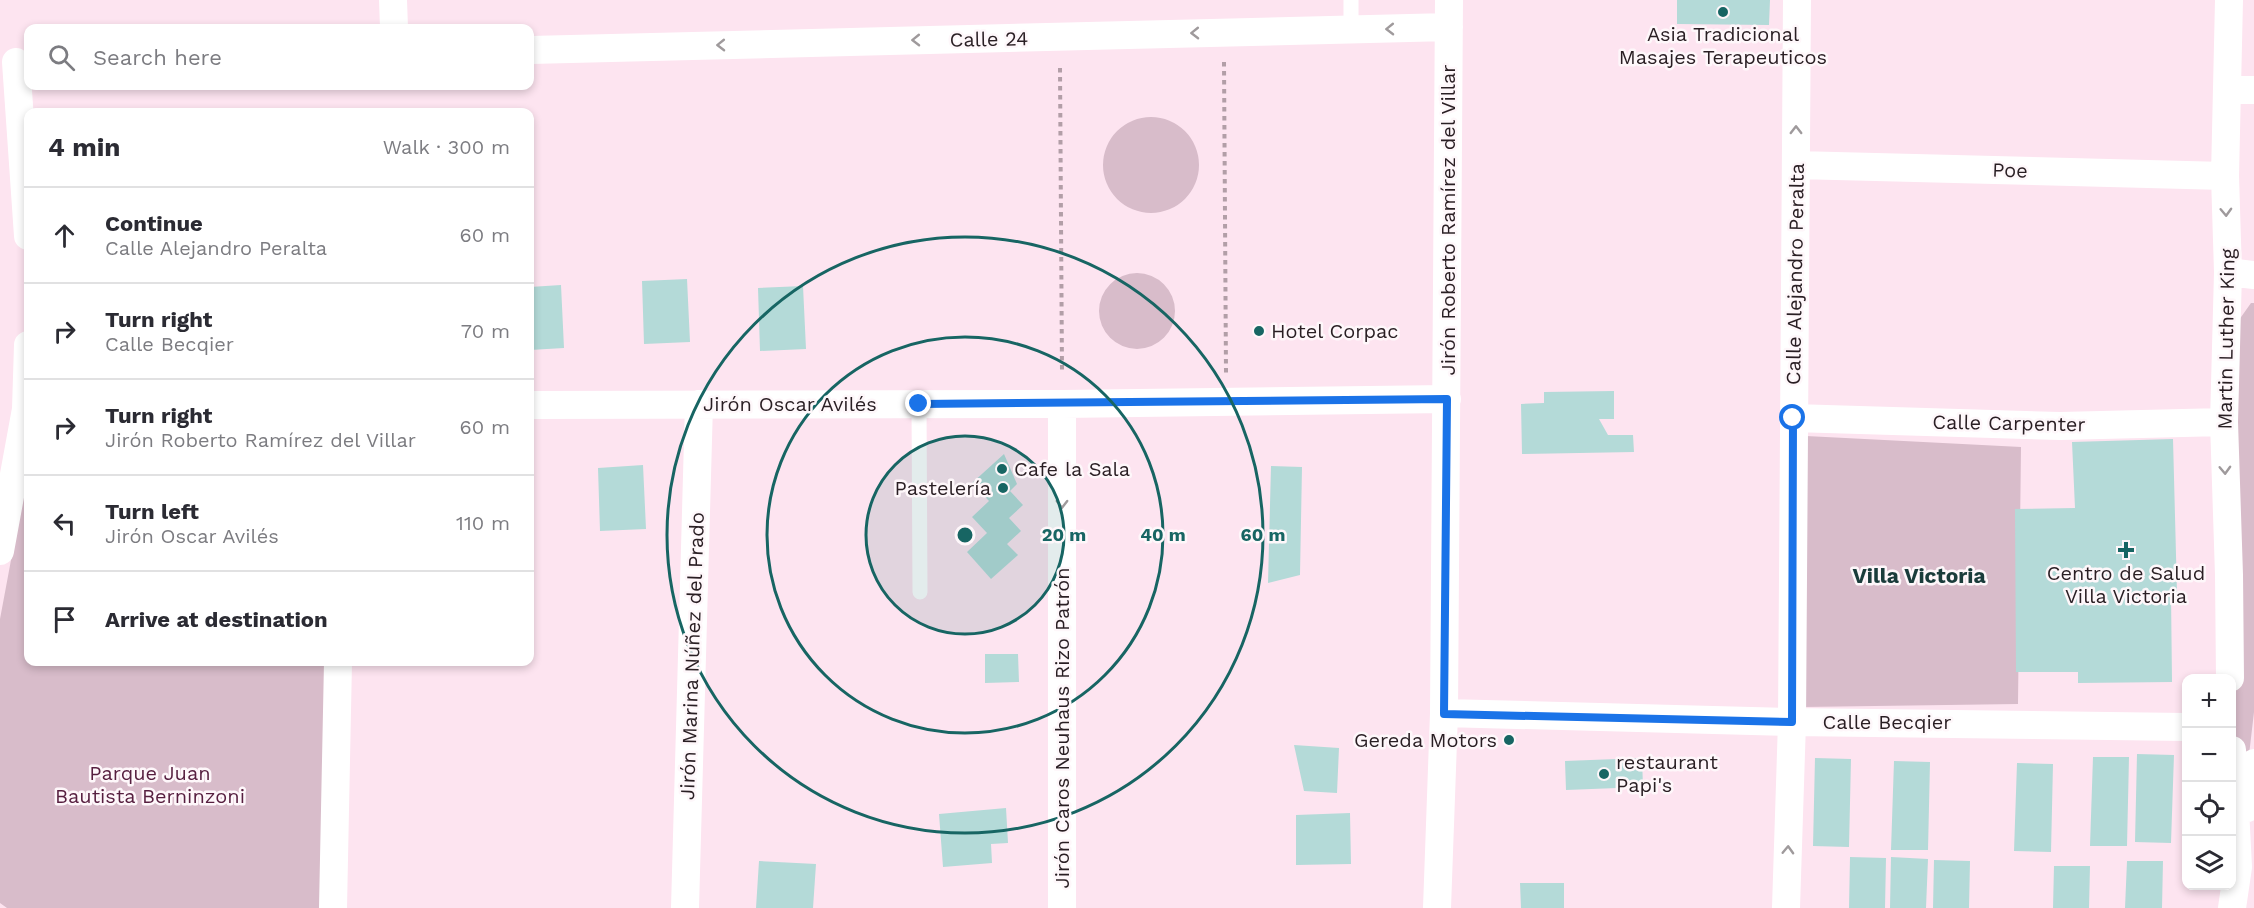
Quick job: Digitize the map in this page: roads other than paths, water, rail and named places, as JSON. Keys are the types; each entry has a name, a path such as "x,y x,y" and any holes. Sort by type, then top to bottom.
{"street":[{"path":"393,0 394,24"},
{"name":"Calle Alejandro Peralta","path":"1786,908 1792,722 1797,0"},
{"name":"Martin Luther King","path":"2229,0 2241,90 2224,176 2241,273 2224,422 2230,674"},
{"name":"Calle 24","path":"534,50 1351,30 1449,14"},
{"name":"Jirón Roberto Ramírez del Villar","path":"1437,908 1444,714 1449,14"},
{"path":"15,62 24,182"},
{"name":"Poe","path":"1796,165 2224,176"},
{"name":"Jirón Oscar Avilés","path":"534,405 1062,404 1226,400 1447,399"},
{"name":"Jirón Marina Núñez del Prado","path":"685,908 699,404"},
{"name":"Jirón Caros Neuhaus Rizo Patrón","path":"1062,404 1062,908"},
{"name":"Calle Carpenter","path":"1793,418 2060,426 2224,422"},
{"path":"0,551 24,425"},
{"path":"333,908 338,666"},
{"name":"Calle Becqier","path":"1444,714 1792,722 2182,727"},
{"path":"2232,908 2246,868 2254,762"},
{"path":"2236,782 2246,868"}],"lane":[{"path":"1351,30 1352,0"},
{"path":"919,404 920,592"}],"place":[{"name":"Asia Tradicional Masajes Terapeuticos","path":"1723,12"},
{"name":"Hotel Corpac","path":"1259,331"},
{"name":"Cafe la Sala","path":"1002,469"},
{"name":"Pastelería","path":"1003,488"},
{"name":"Centro de Salud Villa Victoria","path":"2126,550"},
{"name":"Gereda Motors","path":"1509,740"},
{"name":"restaurant Papi's","path":"1604,774"}],"district":[{"name":"Villa Victoria","path":"1919,575"}],"park label":[{"name":"Parque Juan Bautista Berninzoni","path":"150,784"}]}
